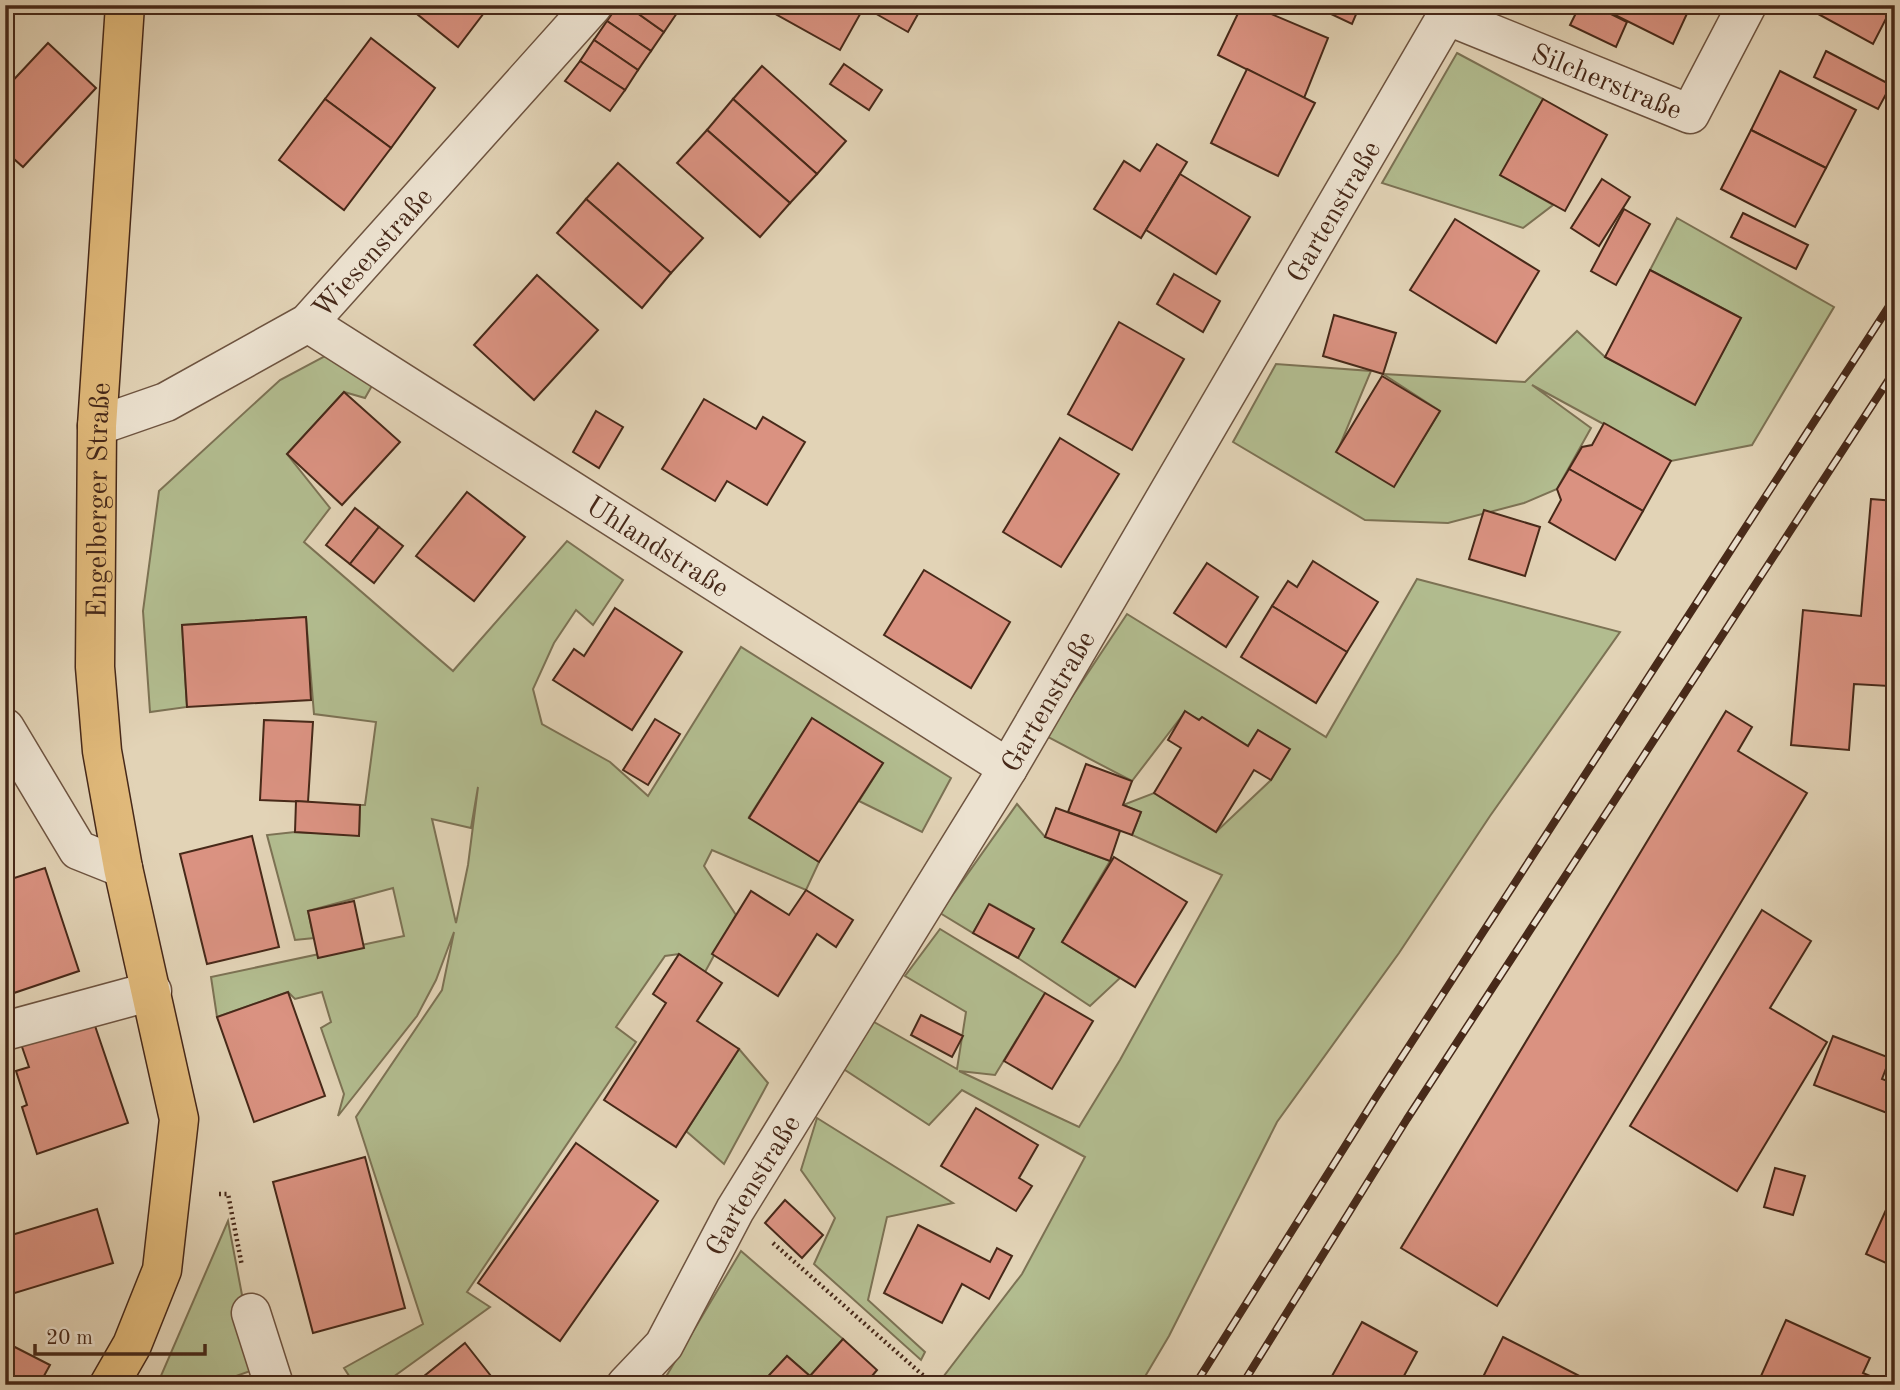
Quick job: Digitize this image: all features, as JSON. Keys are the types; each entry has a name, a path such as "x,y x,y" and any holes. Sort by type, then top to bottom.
{"main road":[{"name":"Engelberger Straße","path":"108,1385 132,1345 162,1270 179,1119 123,868 103,751 95,667 97,426 125,5"}],"street":[{"name":"Wiesenstraße","path":"97,426 166,402 308,323 593,5"},
{"name":"Silcherstraße","path":"1450,11 1690,114 1747,5"},
{"name":"Gartenstraße","path":"626,1385 664,1345 736,1210 1008,768 1450,11"},
{"name":"Uhlandstraße","path":"308,323 1008,768"},
{"path":"5,728 78,849 123,868"},
{"path":"5,1031 152,991"},
{"path":"251,1312 274,1385"}],"path":[{"path":"173,1191 228,1194 251,1312"},
{"path":"736,1210 934,1385"}],"green space":[{"path":"1457,53 1543,99 1501,175 1553,205 1523,228 1382,183"},
{"path":"1677,218 1834,307 1752,445 1671,461 1532,385 1591,428 1557,489 1524,503 1448,523 1365,520 1233,442 1276,364 1371,371 1337,452 1394,486 1440,411 1383,374 1525,382 1577,331 1605,357 1695,404 1741,318 1650,270"},
{"path":"325,356 378,375 365,398 344,392 287,454 330,508 304,542 453,671 567,541 623,580 593,625 576,610 554,643 533,689 542,724 610,762 648,796 741,647 951,778 922,832 859,801 883,763 812,719 749,817 819,862 806,890 712,850 704,866 736,915 705,972 679,954 665,956 616,1027 636,1042 467,1292 490,1307 382,1385 355,1385 344,1368 423,1324 356,1117 442,990 454,932 436,980 417,1016 338,1116 344,1094 321,1028 331,1022 322,992 295,999 288,992 217,1017 211,977 404,936 393,888 308,911 314,938 295,940 267,835 295,832 359,835 360,805 365,805 376,722 314,714 306,617 182,625 187,707 150,712 143,611 159,491 280,380","holes":["478,787 468,865 456,923 432,819 471,828"]},
{"path":"1417,579 1620,632 1490,816 1399,953 1277,1122 1169,1336 1140,1385 937,1385 1022,1274 1085,1157 962,1090 929,1125 839,1066 874,1022 957,1069 966,1012 905,976 940,929 1045,993 995,1075 959,1071 1079,1127 1120,1060 1222,875 1132,835 1141,812 1123,805 1154,793 1216,832 1271,780 1289,749 1258,730 1248,746 1185,712 1132,781 1046,736 1127,614 1326,737"},
{"path":"1017,804 1045,837 1110,861 1062,942 1120,978 1090,1006 1018,958 1034,929 990,904 973,933 940,913"},
{"path":"739,1049 768,1083 724,1164 686,1131"},
{"path":"817,1118 953,1203 887,1217 868,1300 925,1352 921,1360 814,1264 835,1218 801,1170"},
{"path":"228,1221 256,1369 211,1385 157,1385"},
{"path":"741,1251 843,1339 810,1376 787,1356 760,1385 661,1385"}],"building":[{"path":"416,5 490,5 458,47 412,10"},
{"path":"618,5 626,5 664,32 651,51 607,21"},
{"path":"626,5 667,5 677,13 664,32"},
{"path":"776,5 923,5 908,32 864,7 840,50 772,12"},
{"path":"1242,5 1250,5 1328,38 1304,98 1218,55"},
{"path":"1312,5 1360,5 1352,24"},
{"path":"1580,5 1593,5 1627,22 1616,47 1570,25"},
{"path":"1595,5 1691,5 1673,44"},
{"path":"1811,5 1893,5 1873,44 1809,9"},
{"path":"607,21 651,51 638,70 594,40"},
{"path":"371,38 435,88 391,148 325,99"},
{"path":"594,40 638,70 625,90 580,61"},
{"path":"48,43 96,88 23,167 5,151 5,89"},
{"path":"1826,51 1891,85 1878,109 1814,77"},
{"path":"580,61 625,90 610,111 565,81"},
{"path":"844,64 882,90 869,110 830,84"},
{"path":"762,66 846,141 817,174 733,99"},
{"path":"1247,69 1315,103 1278,176 1211,143"},
{"path":"1780,71 1856,110 1826,168 1751,130"},
{"path":"325,99 391,148 344,210 279,160"},
{"path":"733,99 817,174 790,203 707,130"},
{"path":"1543,99 1607,135 1565,211 1500,175"},
{"path":"707,130 790,203 760,237 677,163"},
{"path":"1751,130 1826,168 1795,227 1721,189"},
{"path":"1157,144 1187,162 1141,238 1094,209 1124,161 1140,171"},
{"path":"618,163 703,238 671,273 586,199"},
{"path":"1180,174 1250,217 1216,274 1146,230"},
{"path":"1602,179 1630,197 1599,246 1571,228"},
{"path":"586,199 671,273 642,308 557,233"},
{"path":"1624,209 1650,224 1616,285 1591,271"},
{"path":"1743,213 1808,245 1796,269 1731,237"},
{"path":"1455,219 1539,271 1496,343 1410,290"},
{"path":"1650,270 1741,318 1695,405 1605,357"},
{"path":"1174,274 1220,301 1203,332 1157,304"},
{"path":"537,275 598,330 534,400 474,345"},
{"path":"1334,315 1396,333 1383,374 1323,356"},
{"path":"1119,322 1184,359 1132,450 1068,414"},
{"path":"1382,376 1440,411 1394,487 1336,452"},
{"path":"344,392 400,442 342,505 287,454"},
{"path":"704,399 756,429 763,417 805,442 767,505 727,481 715,501 662,469"},
{"path":"596,411 623,427 599,468 573,452"},
{"path":"1604,423 1671,461 1643,511 1569,469 1582,447 1592,445"},
{"path":"1060,438 1119,474 1061,567 1003,532"},
{"path":"1569,469 1643,511 1615,560 1549,522 1561,500 1557,489"},
{"path":"467,492 525,537 474,601 416,556"},
{"path":"1871,499 1895,501 1895,613 1889,686 1854,684 1849,750 1791,745 1803,610 1861,616"},
{"path":"355,508 379,527 350,564 326,545"},
{"path":"1484,510 1540,527 1525,576 1469,559"},
{"path":"379,527 403,546 374,583 350,564"},
{"path":"1313,561 1378,602 1347,652 1272,606 1288,581 1297,587"},
{"path":"1207,563 1258,597 1226,647 1174,613"},
{"path":"924,570 1010,622 971,688 884,635"},
{"path":"1272,606 1347,652 1316,703 1241,657"},
{"path":"615,608 682,652 632,730 553,680 574,649 584,656"},
{"path":"306,617 311,700 187,707 182,625"},
{"path":"1185,711 1199,720 1202,717 1248,746 1258,730 1290,749 1271,780 1254,770 1216,832 1154,793 1181,748 1168,740"},
{"path":"1726,711 1752,727 1738,751 1807,793 1497,1306 1401,1248"},
{"path":"812,718 883,763 819,862 749,818"},
{"path":"655,719 680,734 648,785 623,770"},
{"path":"264,720 313,722 308,802 260,800"},
{"path":"1086,764 1132,781 1123,805 1141,812 1132,835 1068,812"},
{"path":"296,801 360,805 359,836 295,832"},
{"path":"1056,808 1120,831 1110,861 1045,837"},
{"path":"252,836 279,947 207,964 180,854"},
{"path":"1114,857 1187,902 1135,987 1062,942"},
{"path":"45,868 79,971 5,996 5,881"},
{"path":"806,890 853,920 836,947 817,934 778,996 712,954 751,891 789,915"},
{"path":"354,901 364,948 318,958 308,911"},
{"path":"989,904 1034,929 1018,958 973,933"},
{"path":"1762,910 1811,941 1770,1008 1827,1042 1737,1191 1630,1126"},
{"path":"679,954 722,983 697,1021 739,1049 676,1147 604,1100 666,1003 653,994"},
{"path":"288,992 325,1096 254,1122 217,1017"},
{"path":"1045,993 1093,1021 1052,1089 1004,1061"},
{"path":"921,1015 963,1036 952,1057 911,1035"},
{"path":"93,1020 128,1123 37,1154 22,1107 27,1105 16,1071 29,1067 21,1044"},
{"path":"1833,1036 1890,1058 1882,1079 1895,1084 1895,1116 1814,1085"},
{"path":"976,1108 1038,1145 1019,1178 1032,1186 1016,1211 941,1166"},
{"path":"576,1143 658,1201 560,1341 478,1283"},
{"path":"365,1157 405,1308 313,1333 273,1182"},
{"path":"1775,1168 1805,1176 1793,1215 1764,1207"},
{"path":"1895,1190 1895,1267 1866,1254"},
{"path":"785,1200 823,1235 802,1258 765,1223"},
{"path":"97,1209 113,1263 5,1296 5,1237"},
{"path":"918,1225 990,1262 997,1248 1012,1256 989,1299 962,1284 942,1323 884,1293"},
{"path":"1786,1320 1870,1358 1863,1373 1891,1385 1780,1385 1761,1376"},
{"path":"1362,1322 1417,1352 1399,1385 1327,1385"},
{"path":"1503,1337 1597,1385 1479,1385"},
{"path":"843,1339 877,1370 867,1382 870,1385 760,1385 787,1356 810,1376"},
{"path":"5,1342 50,1365 39,1385 5,1385"},
{"path":"465,1343 498,1385 413,1385"}],"railway":[{"path":"1195,1385 1376,1097 1895,297"},
{"path":"1242,1385 1407,1119 1895,370"}]}
